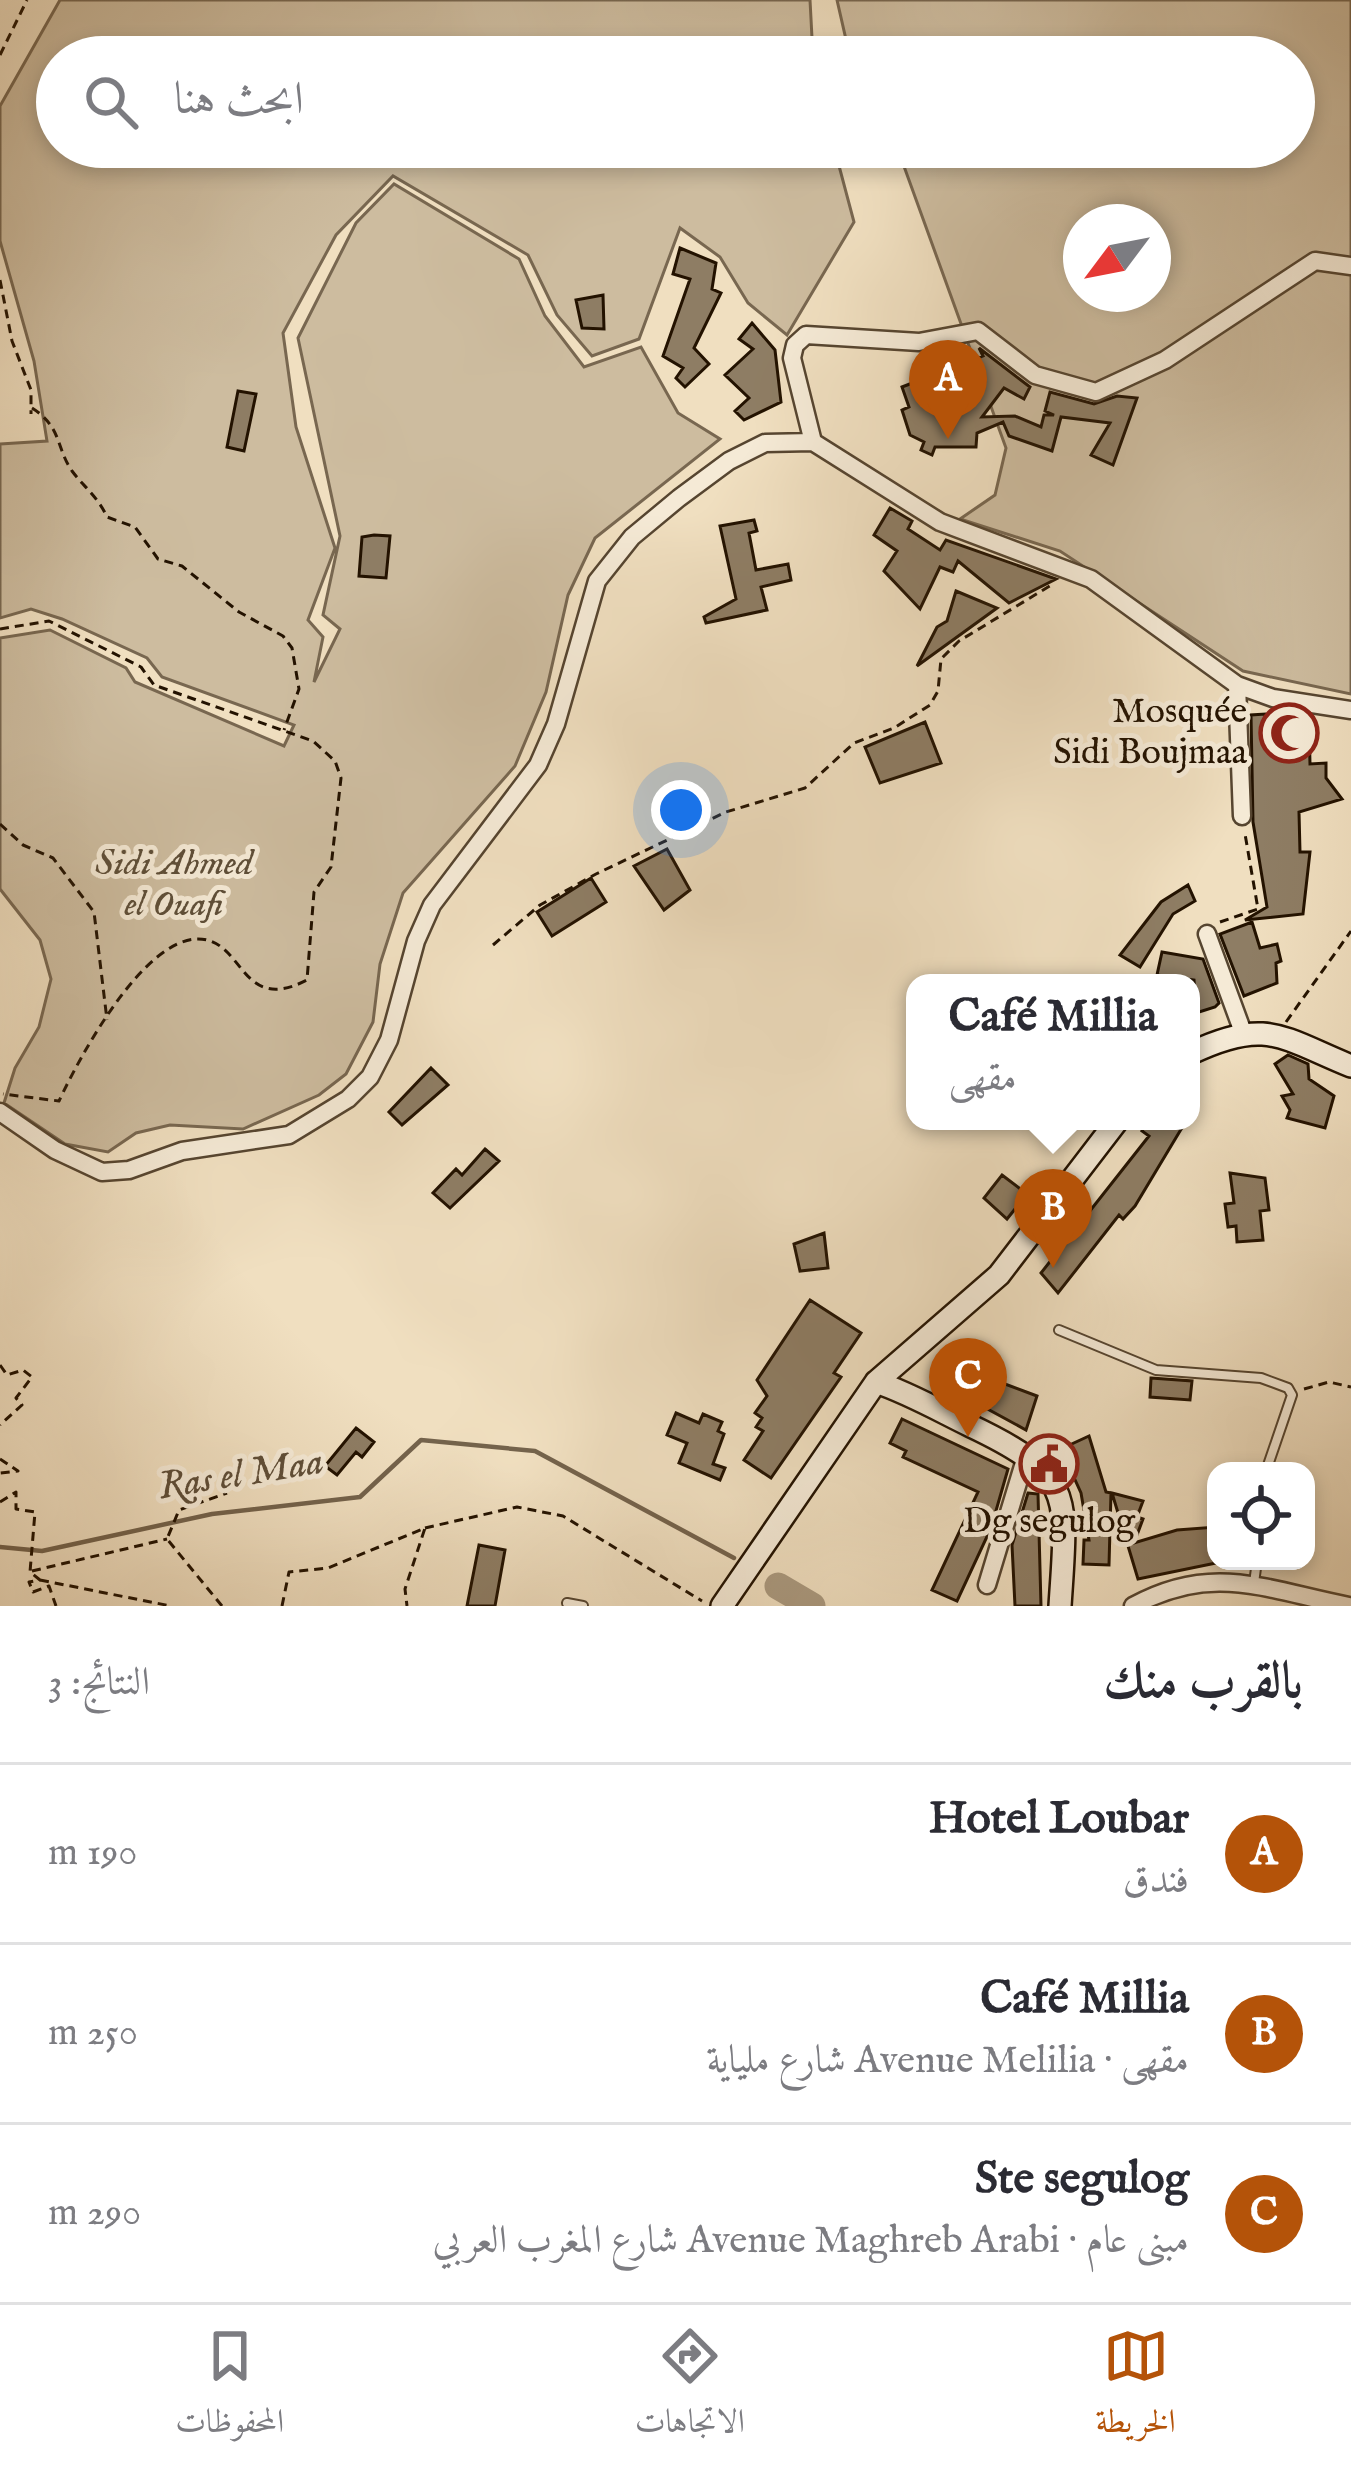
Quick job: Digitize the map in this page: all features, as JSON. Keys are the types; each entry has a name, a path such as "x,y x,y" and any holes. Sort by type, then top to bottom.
{"street":[{"path":"813,442 792,358 795,345 806,334 919,342 978,331 1035,375 1096,392 1165,360 1315,261 1351,266"},
{"path":"0,1112 56,1150 102,1172 129,1170 182,1151 289,1135 348,1099 370,1076 389,1040 416,941 432,905 538,765 556,724 590,602 612,560 729,460 765,443 813,442 940,523 1076,572 1237,686 1273,698 1351,710"},
{"path":"1237,686 1242,816"},
{"path":"1207,934 1244,1035"},
{"path":"1200,1050 1244,1035 1279,1033 1350,1067"},
{"path":"721,1602 876,1382 999,1275 1110,1130"},
{"path":"876,1382 1027,1453 1048,1473 1062,1511 1060,1606"},
{"path":"987,1585 1027,1453"},
{"path":"1133,1606 1181,1583 1216,1580 1349,1606"}],"lane":[{"path":"1059,1330 1156,1370 1281,1383 1292,1395 1269,1462"},
{"path":"1254,1585 1256,1570"},
{"path":"567,1603 583,1606"}],"path":[{"path":"0,55 27,0"},
{"path":"0,280 32,411 46,417 68,454 70,470 98,497 107,517 135,527 158,559 182,566 239,612 283,636 292,648 299,689 284,732"},
{"path":"494,945 540,905 596,874 726,812 805,788 854,743 894,728 930,706 941,659 959,641 1076,572"},
{"path":"0,629 49,621 141,667 154,685 313,741 335,760 341,778 331,867 314,892 308,926 307,980 289,989 263,987 248,980 216,945 200,938 188,941 150,957 75,1066 58,1102 4,1091"},
{"path":"1207,934 1214,924 1258,910 1242,816"},
{"path":"0,824 23,844 53,858 94,912 107,1022"},
{"path":"1279,1033 1351,931"},
{"path":"0,1365 7,1375 23,1370 32,1377 16,1398 22,1405 0,1425"},
{"path":"1292,1395 1316,1383 1351,1388"},
{"path":"0,1459 17,1471 14,1475 0,1473"},
{"path":"0,1502 16,1492 16,1509 35,1513 30,1571"},
{"path":"167,1539 179,1510 227,1493"},
{"path":"282,1606 289,1572 328,1568 425,1528 517,1507 563,1516 721,1602"},
{"path":"407,1606 405,1589 425,1528"},
{"path":"30,1571 167,1539"},
{"path":"167,1539 222,1606"},
{"path":"30,1571 40,1580"},
{"path":"56,1606 49,1586 33,1592 29,1582 40,1580 171,1606"}],"green space":[{"path":"60,0 810,0 812,36 40,36"},
{"path":"837,0 1351,0 1351,694 1243,671 1060,551 960,519 995,495 1006,448 905,168 1315,168 1315,36 845,36"},
{"name":"Sidi Ahmed el Ouafi","path":"36,42 36,168 840,168 854,222 787,335 748,303 720,257 680,228 639,339 592,356 557,315 528,255 393,176 336,235 283,333 296,427 335,548 308,620 323,637 314,682 340,629 323,615 340,536 298,338 356,223 394,184 519,259 545,316 584,367 641,347 678,413 720,439 595,538 568,595 546,692 515,766 403,893 380,964 373,1022 346,1074 319,1095 243,1129 170,1125 136,1133 108,1152 65,1144 4,1103 15,1068 39,1027 51,979 40,940 0,889 0,638 50,630 126,668 135,682 284,746 294,725 162,677 147,658 62,619 31,609 0,618 0,444 47,441 34,361 0,241 0,106"}],"building":[{"path":"680,248 716,263 712,289 721,293 694,348 709,364 685,387 676,378 683,368 663,356 690,279 673,274"},
{"path":"603,295 604,329 582,328 576,300"},
{"path":"752,323 775,350 781,402 744,420 735,411 749,398 725,375 753,349 739,339"},
{"path":"979,348 1030,387 1024,399 1004,388 982,417 1015,416 1041,427 1044,415 1054,415 1045,411 1050,392 1094,404 1117,396 1137,398 1113,465 1091,455 1110,423 1061,417 1052,451 1009,436 1003,422 977,433 976,447 935,447 932,455 921,450 924,442 910,435 902,410 909,407 902,387 983,356"},
{"path":"238,391 256,394 244,451 227,447"},
{"path":"890,508 912,521 908,529 940,550 946,540 1056,579 1009,603 958,561 953,572 940,567 920,609 884,571 897,551 874,535"},
{"path":"754,520 757,531 749,533 756,570 788,564 791,580 761,587 767,610 706,623 704,617 736,599 720,526"},
{"path":"390,536 386,578 359,576 362,537"},
{"path":"956,591 997,608 917,666 937,627 947,621"},
{"path":"1265,714 1266,722 1309,721 1310,764 1326,763 1326,778 1342,799 1299,812 1300,852 1310,852 1303,914 1245,920 1267,907 1253,822 1251,715"},
{"path":"925,722 941,763 880,783 865,747"},
{"path":"667,849 690,890 664,910 634,866"},
{"path":"591,878 606,902 552,936 537,912"},
{"path":"1188,885 1195,901 1173,914 1140,967 1120,955 1161,902"},
{"path":"1252,922 1260,948 1277,944 1281,961 1276,963 1277,983 1244,996 1220,934"},
{"path":"1162,952 1203,959 1219,1003 1200,1012 1200,974 1157,974"},
{"path":"1288,1055 1308,1064 1309,1079 1334,1096 1325,1128 1287,1118 1290,1110 1282,1096 1293,1094 1275,1064"},
{"path":"431,1068 448,1085 402,1125 389,1112"},
{"path":"1181,1130 1135,1206 1123,1219 1119,1215 1058,1293 1041,1273 1149,1136 1142,1131"},
{"path":"485,1149 499,1161 450,1208 433,1193 456,1169 462,1175"},
{"path":"1230,1173 1265,1178 1269,1210 1260,1211 1263,1240 1237,1242 1236,1226 1228,1227 1225,1204 1234,1203"},
{"path":"1002,1175 1027,1194 1007,1219 984,1198"},
{"path":"824,1233 828,1268 800,1271 794,1244"},
{"path":"810,1300 861,1333 834,1373 841,1377 771,1478 744,1460 763,1431 756,1427 762,1418 755,1413 767,1396 757,1380"},
{"path":"973,1372 1037,1396 1026,1430 962,1395"},
{"path":"1151,1378 1192,1381 1190,1400 1150,1397"},
{"path":"676,1413 699,1423 703,1414 722,1422 718,1431 724,1434 713,1464 725,1468 720,1480 679,1463 687,1443 667,1435"},
{"path":"902,1419 1008,1469 991,1528 957,1601 932,1590 978,1492 903,1457 906,1451 890,1443"},
{"path":"356,1428 374,1442 362,1457 356,1452 337,1475 325,1466"},
{"path":"1089,1436 1106,1492 1111,1493 1109,1565 1083,1564 1084,1540 1089,1540 1081,1493 1061,1449"},
{"path":"1028,1493 1038,1494 1041,1606 1015,1606 1012,1545"},
{"path":"1112,1493 1143,1501 1137,1517 1143,1519 1134,1543 1177,1530 1207,1528 1207,1565 1138,1579"},
{"path":"479,1545 505,1550 495,1606 467,1606"}],"waterway":[{"name":"Ras el Maa","path":"0,1547 42,1551 212,1514 360,1497 421,1440 535,1451 734,1558"},
{"name":"Ras el Maa","path":"778,1586 812,1606"}],"place":[{"name":"Hotel Loubar","path":"948,439"},
{"name":"Mosquée Sidi Boujmaa","path":"1289,733"},
{"name":"Café Millia","path":"1053,1268"},
{"name":"Ste segulog","path":"968,1437"},
{"name":"Dg segulog","path":"1049,1464"}]}
